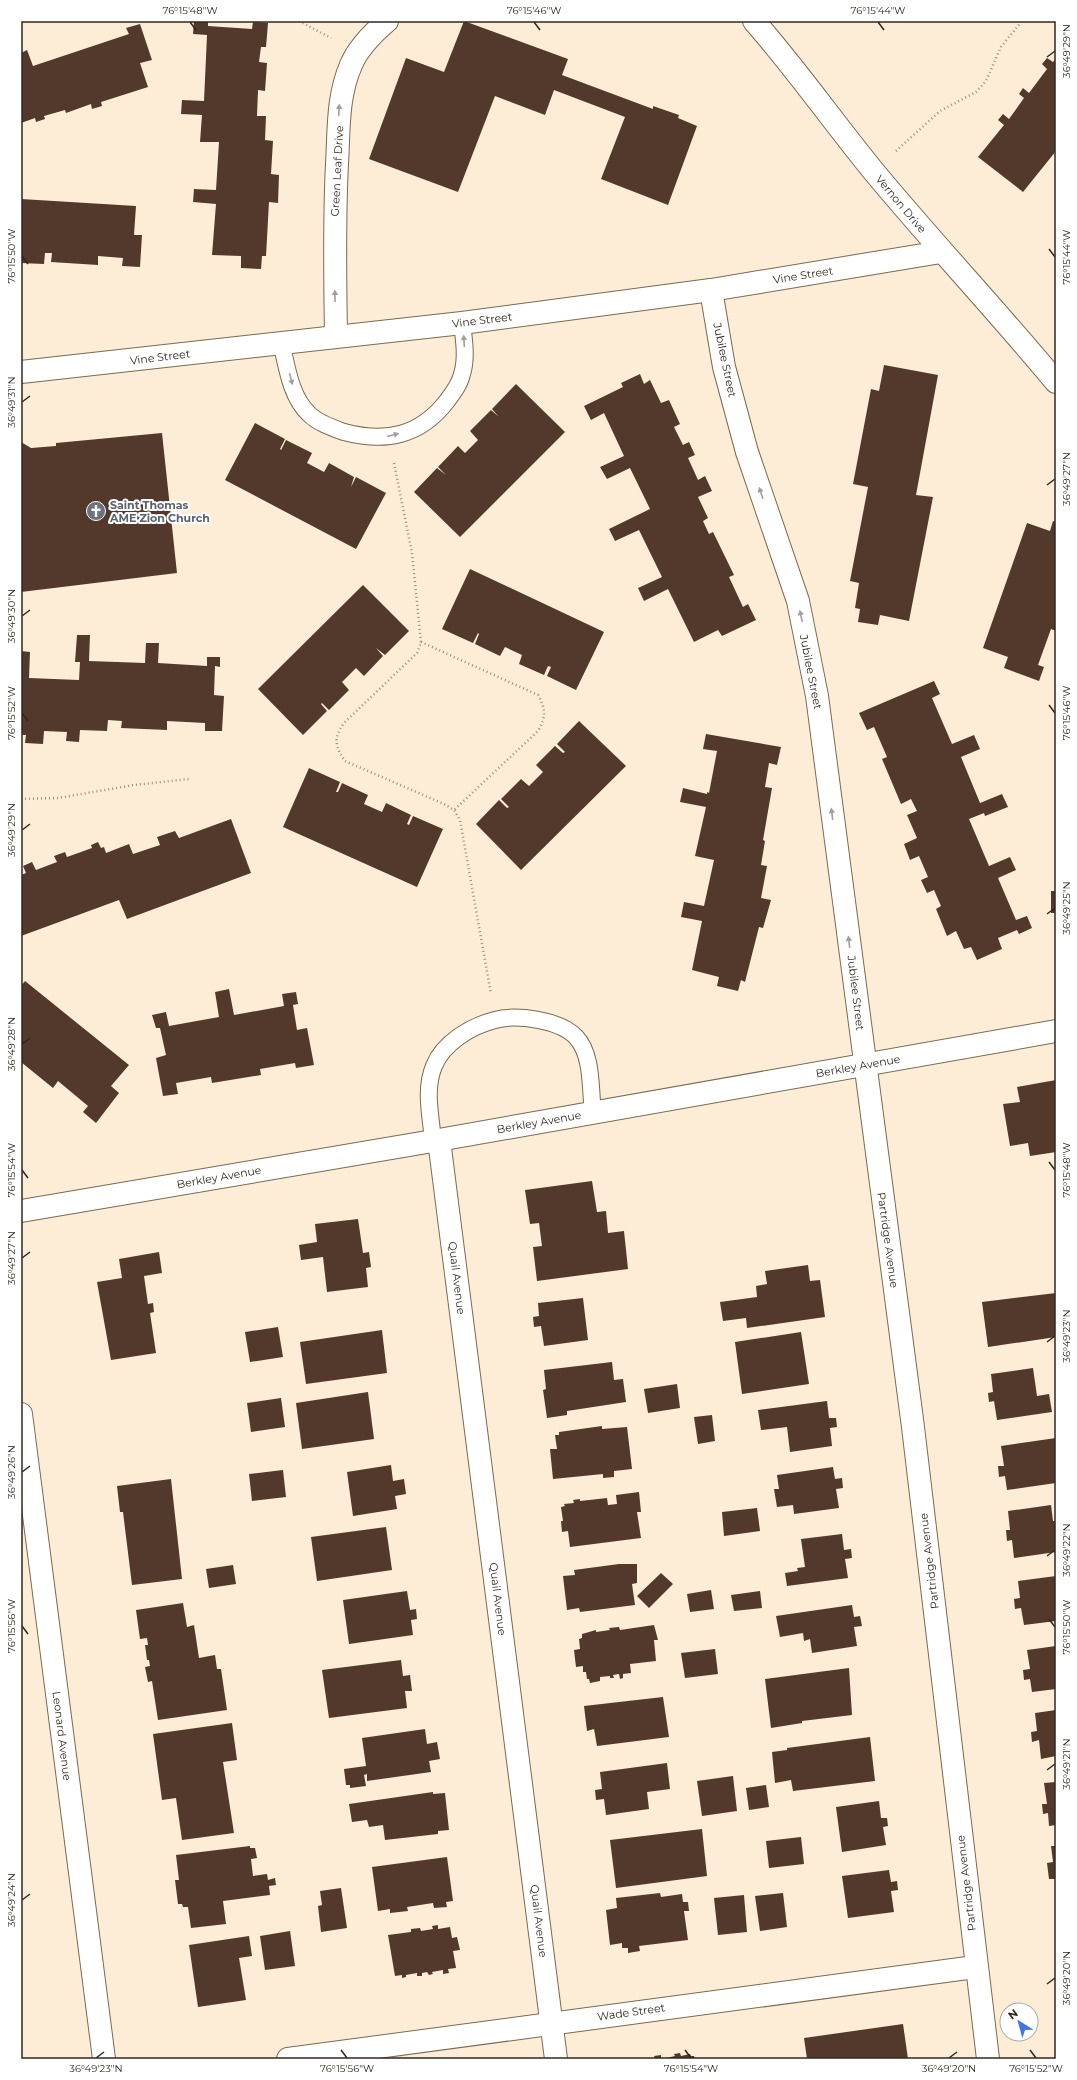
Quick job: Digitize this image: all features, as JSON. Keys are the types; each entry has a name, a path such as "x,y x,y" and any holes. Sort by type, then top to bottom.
{"street":[{"name":"Green Leaf Drive","path":"336,335 334,234 340,99 351,65 358,52 375,31 387,21"},
{"name":"Vernon Drive","path":"754,21 785,56 874,171 941,252 1009,326 1056,382"},
{"name":"Vine Street","path":"21,372 132,361 336,335 462,323 711,290 941,252"},
{"name":"Jubilee Street","path":"711,290 724,367 747,452 798,601 817,696 865,1064"},
{"name":"Berkley Avenue","path":"21,1211 592,1113 1056,1031"},
{"name":"Partridge Avenue","path":"865,1064 913,1427 988,2059"},
{"name":"Quail Avenue","path":"436,1140 556,2059"},
{"name":"Leonard Avenue","path":"21,1414 104,2059"},
{"name":"Wade Street","path":"288,2059 976,1967"}],"lane":[{"path":"282,342 294,394 309,415 331,428 365,437 388,437 417,428 437,414 455,390 462,374 464,342 462,323"},
{"path":"436,1140 427,1088 434,1065 448,1044 465,1033 495,1020 526,1018 558,1024 576,1037 587,1056 592,1113"}],"path":[{"path":"299,21 358,52"},
{"path":"874,171 940,111 976,92 986,81 1001,47 1022,21"},
{"path":"388,437 412,553 421,642 417,653 344,723 338,732 337,748 346,761 444,804 454,810 460,820 495,1020"},
{"path":"421,642 538,695 545,708 544,721 538,731 454,810"},
{"path":"21,799 58,798 134,785 189,779"}],"building":[{"path":"194,21 208,22 208,26 252,29 253,22 268,23 266,47 261,47 259,62 267,63 265,91 258,90 257,116 266,116 265,140 273,141 271,174 279,175 278,203 269,202 266,256 262,256 261,269 241,268 241,256 212,255 216,204 193,202 194,189 216,190 219,142 200,142 202,115 181,114 182,100 204,101 207,35 193,34"},
{"path":"464,21 568,59 562,75 653,109 653,106 679,115 678,118 697,126 668,205 601,179 625,117 554,90 545,115 495,96 458,192 369,159 406,58 444,72"},
{"path":"140,24 152,60 140,63 148,87 101,102 102,106 92,109 91,104 66,113 65,110 44,116 45,119 36,122 35,118 21,123 21,53 27,50 33,66 129,34 126,28"},
{"path":"1047,58 1053,62 1055,60 1056,61 1056,151 1023,192 978,157 1004,125 998,120 1003,114 1009,119 1024,98 1019,94 1023,88 1029,93 1047,69 1042,64"},
{"path":"21,199 136,206 134,235 142,235 140,267 122,266 123,258 98,256 98,265 51,262 52,253 45,253 44,264 21,263"},
{"path":"884,365 938,375 916,495 933,497 909,621 880,615 878,625 858,622 860,609 855,608 859,583 850,581 868,487 853,484 871,389 879,391"},
{"path":"640,374 644,384 650,380 661,403 669,400 680,424 674,427 683,445 689,442 695,455 688,458 698,480 705,476 712,491 698,497 708,518 703,521 709,534 713,532 734,575 729,577 743,607 748,604 756,620 722,636 718,630 694,642 668,589 644,601 638,588 662,577 639,530 615,541 609,529 650,509 630,468 607,479 600,467 624,456 604,413 591,420 584,406 623,387 621,383"},
{"path":"516,384 565,432 460,537 414,492 437,468 446,475 438,467 458,446 465,453 478,440 470,431 491,410 498,416 492,409"},
{"path":"255,423 285,439 280,449 281,450 286,440 312,453 307,463 324,472 329,463 354,477 351,487 356,477 386,493 356,549 225,480"},
{"name":"Saint Thomas AME Zion Church","path":"162,433 177,573 21,592 21,442 31,448 56,446 56,443"},
{"path":"1053,521 1056,522 1056,631 1051,629 1038,665 1044,667 1039,681 1004,668 1008,657 983,648 1027,523 1050,531"},
{"path":"470,569 604,632 576,690 547,676 551,667 548,666 544,675 519,664 522,655 505,647 500,656 475,644 479,634 478,633 473,643 442,629"},
{"path":"363,585 409,631 385,655 376,648 383,656 364,676 356,668 342,682 349,690 329,710 322,703 321,704 327,711 303,735 258,689"},
{"path":"77,635 90,635 89,661 145,663 146,643 159,643 158,663 207,666 207,657 220,657 220,667 215,666 214,695 224,696 222,731 205,731 205,723 167,721 167,730 121,728 122,721 108,720 107,731 80,730 79,742 66,741 67,732 44,731 43,744 25,743 26,735 21,735 21,651 30,652 29,678 79,680 80,662 75,662"},
{"path":"934,681 940,694 932,698 952,744 974,735 980,749 961,757 980,803 1002,794 1008,807 985,816 984,813 969,819 989,866 1010,857 1016,870 998,878 1016,920 1027,916 1032,928 1019,934 1017,930 998,938 1002,949 977,960 971,947 964,949 956,931 947,936 936,909 941,906 934,890 927,893 921,880 928,877 919,856 910,860 904,844 917,838 907,815 917,811 911,799 901,804 882,759 887,757 874,727 867,730 859,713"},
{"path":"579,721 626,766 521,870 476,824 499,800 507,808 509,807 501,799 521,779 529,786 543,772 536,765 555,746 563,753 565,752 557,744"},
{"path":"706,734 781,747 777,765 769,763 765,787 772,788 763,840 765,841 761,865 767,866 761,898 771,900 763,928 759,927 745,982 741,980 738,991 717,986 719,977 692,970 702,921 681,917 684,902 704,906 714,860 695,856 706,807 680,802 683,788 707,794 707,792 709,793 717,751 703,749"},
{"path":"309,768 340,782 336,792 338,792 342,783 368,795 364,804 382,812 386,803 411,815 407,824 409,825 413,816 443,829 417,887 283,827"},
{"path":"231,819 251,873 127,919 119,900 21,936 21,875 26,873 23,866 32,862 36,870 57,862 54,856 65,852 67,857 92,848 91,845 98,842 101,848 104,847 106,853 129,844 133,854 160,845 157,837 175,831 179,838"},
{"path":"1051,891 1056,891 1056,913 1051,913"},
{"path":"25,981 129,1065 111,1086 119,1093 96,1123 83,1112 88,1106 58,1081 53,1088 21,1062 21,986"},
{"path":"229,989 234,1015 284,1006 282,994 296,992 298,1004 293,1005 297,1030 307,1028 314,1065 296,1068 295,1063 260,1069 261,1075 212,1083 211,1077 176,1083 178,1094 163,1096 156,1058 166,1055 160,1028 156,1028 152,1015 166,1012 169,1026 219,1017 215,992"},
{"path":"1056,1080 1056,1152 1030,1156 1028,1143 1010,1146 1003,1104 1020,1102 1017,1087"},
{"path":"592,1181 597,1212 606,1211 608,1233 624,1231 628,1269 537,1281 533,1247 542,1246 539,1223 530,1224 525,1190"},
{"path":"358,1219 363,1253 369,1252 371,1267 366,1268 368,1287 327,1292 323,1257 301,1260 299,1245 317,1242 315,1224"},
{"path":"159,1252 162,1273 144,1276 148,1304 153,1303 154,1312 150,1313 156,1353 111,1360 97,1282 122,1278 119,1259"},
{"path":"808,1265 810,1281 820,1280 825,1317 747,1328 746,1318 723,1321 720,1302 757,1297 756,1286 767,1284 765,1271"},
{"path":"1056,1293 1056,1337 988,1347 982,1302"},
{"path":"583,1298 588,1340 544,1346 541,1326 534,1327 533,1317 539,1316 538,1303"},
{"path":"278,1327 283,1357 250,1362 245,1332"},
{"path":"382,1330 387,1373 306,1384 300,1342"},
{"path":"801,1332 809,1384 742,1394 735,1342"},
{"path":"612,1362 614,1380 623,1379 626,1402 567,1411 567,1415 547,1418 543,1390 546,1389 544,1370"},
{"path":"1033,1368 1037,1396 1049,1394 1052,1412 997,1420 994,1401 989,1402 988,1393 993,1392 991,1374"},
{"path":"677,1384 680,1408 648,1413 644,1389"},
{"path":"368,1392 374,1439 302,1449 296,1403"},
{"path":"281,1398 285,1427 251,1432 247,1403"},
{"path":"827,1401 829,1418 836,1418 837,1427 830,1428 832,1446 790,1452 787,1427 761,1430 758,1410"},
{"path":"712,1415 715,1441 698,1444 694,1417"},
{"path":"602,1426 602,1429 627,1427 632,1469 614,1471 614,1477 603,1478 603,1474 553,1479 550,1449 557,1449 555,1435 559,1435 559,1432"},
{"path":"1056,1438 1056,1483 1007,1490 1005,1476 999,1477 998,1466 1004,1466 1001,1446"},
{"path":"391,1465 393,1481 404,1479 406,1494 395,1496 397,1509 353,1516 347,1472"},
{"path":"833,1467 835,1479 842,1478 843,1488 836,1489 839,1508 794,1514 793,1505 777,1507 774,1489 779,1489 777,1475"},
{"path":"283,1470 286,1497 252,1501 249,1474"},
{"path":"171,1479 182,1579 132,1585 123,1512 120,1512 117,1486"},
{"path":"639,1492 641,1512 637,1512 641,1538 570,1547 568,1531 562,1532 561,1521 563,1521 561,1507 565,1506 564,1504 574,1503 573,1500 580,1499 580,1501 607,1498 608,1505 617,1504 616,1495"},
{"path":"1051,1505 1053,1521 1056,1521 1056,1552 1014,1558 1012,1540 1007,1541 1006,1530 1010,1530 1008,1511"},
{"path":"757,1508 760,1531 724,1536 722,1512"},
{"path":"386,1527 392,1570 317,1581 311,1537"},
{"path":"842,1534 844,1550 851,1549 852,1558 845,1559 848,1578 787,1586 785,1573 798,1571 797,1568 805,1567 801,1539"},
{"path":"619,1564 637,1564 637,1583 632,1584 635,1605 580,1612 579,1608 567,1610 563,1576 575,1575 574,1570"},
{"path":"233,1565 236,1584 209,1588 206,1569"},
{"path":"661,1573 673,1584 649,1608 637,1596"},
{"path":"1056,1576 1056,1621 1024,1625 1021,1608 1015,1609 1014,1599 1020,1598 1018,1581"},
{"path":"711,1590 714,1609 690,1612 687,1594"},
{"path":"407,1591 410,1610 416,1609 417,1619 411,1620 413,1635 349,1644 343,1600"},
{"path":"760,1591 762,1608 734,1611 731,1595"},
{"path":"183,1603 187,1627 194,1625 199,1658 215,1655 217,1669 221,1669 227,1710 158,1720 152,1681 148,1682 145,1667 150,1666 149,1660 147,1660 145,1645 148,1645 147,1638 140,1639 136,1610"},
{"path":"852,1605 854,1617 860,1616 862,1626 854,1627 857,1646 812,1653 810,1639 804,1641 803,1633 780,1637 776,1616"},
{"path":"654,1625 658,1640 654,1640 656,1661 630,1664 631,1673 623,1674 623,1678 620,1679 619,1674 613,1675 614,1678 610,1678 610,1676 600,1677 600,1681 590,1683 589,1679 587,1679 586,1672 583,1672 583,1666 576,1667 574,1650 580,1649 579,1639 582,1638 582,1634 596,1630 596,1632 610,1630 609,1628 619,1627 620,1630"},
{"path":"1056,1646 1056,1689 1032,1692 1030,1679 1024,1680 1023,1670 1030,1669 1027,1650"},
{"path":"715,1649 718,1674 685,1678 681,1653"},
{"path":"401,1660 403,1676 410,1675 412,1691 405,1691 407,1708 329,1718 322,1670"},
{"path":"849,1668 852,1715 802,1721 802,1723 771,1728 765,1679"},
{"path":"663,1697 669,1737 597,1746 594,1729 587,1731 584,1706"},
{"path":"1056,1710 1056,1756 1041,1759 1039,1740 1032,1742 1031,1732 1037,1731 1035,1713"},
{"path":"232,1723 237,1760 223,1762 234,1833 182,1840 176,1798 162,1800 153,1734"},
{"path":"425,1729 427,1744 437,1742 440,1759 429,1761 431,1772 367,1781 367,1774 364,1775 366,1786 350,1788 350,1785 346,1785 344,1769 366,1766 362,1738"},
{"path":"870,1737 875,1781 793,1791 791,1780 775,1783 772,1752 787,1750 787,1748"},
{"path":"667,1763 670,1789 647,1792 649,1809 606,1815 604,1799 596,1800 595,1790 602,1789 600,1772"},
{"path":"733,1776 737,1811 702,1816 697,1781"},
{"path":"1056,1782 1056,1825 1049,1826 1048,1813 1043,1814 1042,1804 1047,1804 1044,1783"},
{"path":"766,1785 769,1807 749,1810 746,1788"},
{"path":"433,1792 433,1794 445,1793 449,1830 438,1831 438,1834 385,1840 383,1825 369,1827 367,1820 352,1822 349,1804"},
{"path":"879,1801 881,1818 887,1818 888,1826 883,1827 886,1845 842,1852 836,1807"},
{"path":"702,1829 707,1876 616,1888 610,1840"},
{"path":"801,1837 804,1864 769,1868 766,1841"},
{"path":"250,1846 250,1848 255,1848 257,1858 251,1859 253,1876 267,1874 268,1880 275,1878 276,1885 269,1886 270,1895 223,1901 226,1924 191,1928 188,1907 183,1907 182,1904 178,1904 175,1880 179,1880 176,1855"},
{"path":"1051,1846 1056,1846 1056,1882 1055,1879 1049,1879 1047,1863 1053,1862"},
{"path":"447,1857 453,1901 446,1902 447,1907 434,1908 433,1903 407,1907 408,1911 390,1913 390,1909 378,1911 372,1867"},
{"path":"889,1870 891,1882 897,1881 898,1890 891,1891 894,1912 848,1918 842,1876"},
{"path":"341,1888 347,1928 321,1932 318,1906 322,1905 320,1891"},
{"path":"660,1893 661,1897 682,1894 683,1902 688,1902 689,1911 684,1911 688,1940 639,1946 640,1951 628,1953 628,1948 622,1948 622,1943 610,1945 606,1910 617,1908 616,1898"},
{"path":"783,1893 787,1927 760,1931 755,1896"},
{"path":"744,1895 747,1932 718,1935 714,1898"},
{"path":"438,1925 438,1929 450,1927 452,1938 457,1937 460,1950 453,1951 456,1968 448,1969 449,1973 443,1974 443,1970 432,1972 433,1974 429,1975 427,1972 422,1973 422,1976 417,1976 417,1973 406,1975 406,1977 402,1978 402,1975 395,1976 388,1935 411,1932 411,1929 420,1928 421,1931 433,1929 432,1926"},
{"path":"290,1931 295,1966 265,1970 260,1936"},
{"path":"249,1936 252,1956 239,1958 246,2000 198,2007 189,1945"},
{"path":"903,2024 908,2059 807,2059 804,2038"},
{"path":"680,2053 681,2056 690,2054 691,2056 694,2056 695,2059 662,2059 675,2056 674,2054"},
{"path":"661,2055 661,2059 655,2059 654,2056"}],"place":[{"name":"Saint Thomas AME Zion Church","path":"96,511"}]}
